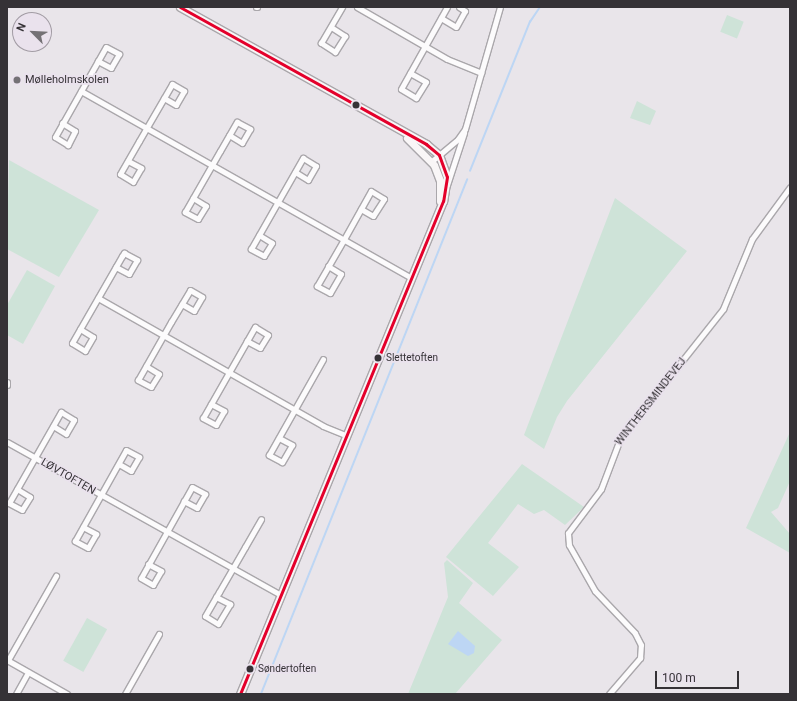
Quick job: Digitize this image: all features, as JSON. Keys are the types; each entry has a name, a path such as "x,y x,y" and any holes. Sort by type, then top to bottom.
{"street":[{"path":"180,7 398,130 426,144 439,155 446,170 448,186"},
{"path":"331,27 345,36 335,52 321,43 342,7"},
{"path":"357,7 425,46 481,72"},
{"path":"410,73 426,82 416,98 401,89 447,7"},
{"path":"441,18 456,27 465,10 459,7"},
{"path":"240,694 448,186 500,7"},
{"path":"62,123 98,61"},
{"path":"81,91 277,204 410,277"},
{"path":"128,161 164,98"},
{"path":"432,161 464,129"},
{"path":"398,130 432,161 441,190 436,214"},
{"path":"193,198 229,136"},
{"path":"259,235 295,172"},
{"name":"WINTHERSMINDEVEJ","path":"609,694 640,658 641,645 635,633 595,591 569,545 568,533 601,489 620,438 724,309 752,240 790,187"},
{"path":"328,266 341,274 330,293 317,286 328,266 371,191 384,198 374,216 361,209"},
{"path":"80,329 116,267"},
{"path":"98,298 294,409 346,435"},
{"path":"146,366 182,304"},
{"path":"211,404 247,341"},
{"path":"279,438 292,445 282,462 269,455 323,359"},
{"name":"LØVTOFTEN","path":"17,489 53,426"},
{"name":"LØVTOFTEN","path":"7,442 280,595"},
{"name":"LØVTOFTEN","path":"83,527 118,464"},
{"path":"148,564 184,501"},
{"path":"216,597 230,604 218,624 205,616 261,518"},
{"path":"56,576 8,660 68,694"},
{"path":"125,694 159,634"},
{"path":"16,694 28,672"}],"green space":[{"path":"727,15 744,22 737,38 720,32"},
{"path":"637,101 656,111 650,125 630,118"},
{"path":"9,160 99,210 59,277 7,249"},
{"path":"615,198 687,251 567,401 557,417 544,449 524,435"},
{"path":"27,270 55,286 23,344 7,335 7,305"},
{"path":"790,432 790,481 778,508 771,512 790,534 790,553 746,528"},
{"path":"522,464 584,507 565,525 544,510 534,514 518,504 488,543 519,567 493,596 446,557"},
{"path":"447,560 473,583 459,603 502,640 455,694 408,694 448,597 444,563"},
{"path":"87,618 107,629 83,672 63,661"}],"water":[{"path":"458,631 475,646 474,653 468,656 448,644"}],"waterway":[{"path":"470,171 530,22 540,7"},
{"path":"261,694 467,180"}],"transit line":[{"path":"180,7 426,144 439,155 447,177 443,201 240,694"}],"place":[{"name":"Mølleholmskolen","path":"17,80"},
{"name":"Slettetoften","path":"378,358"},
{"name":"Søndertoften","path":"250,669"}]}
